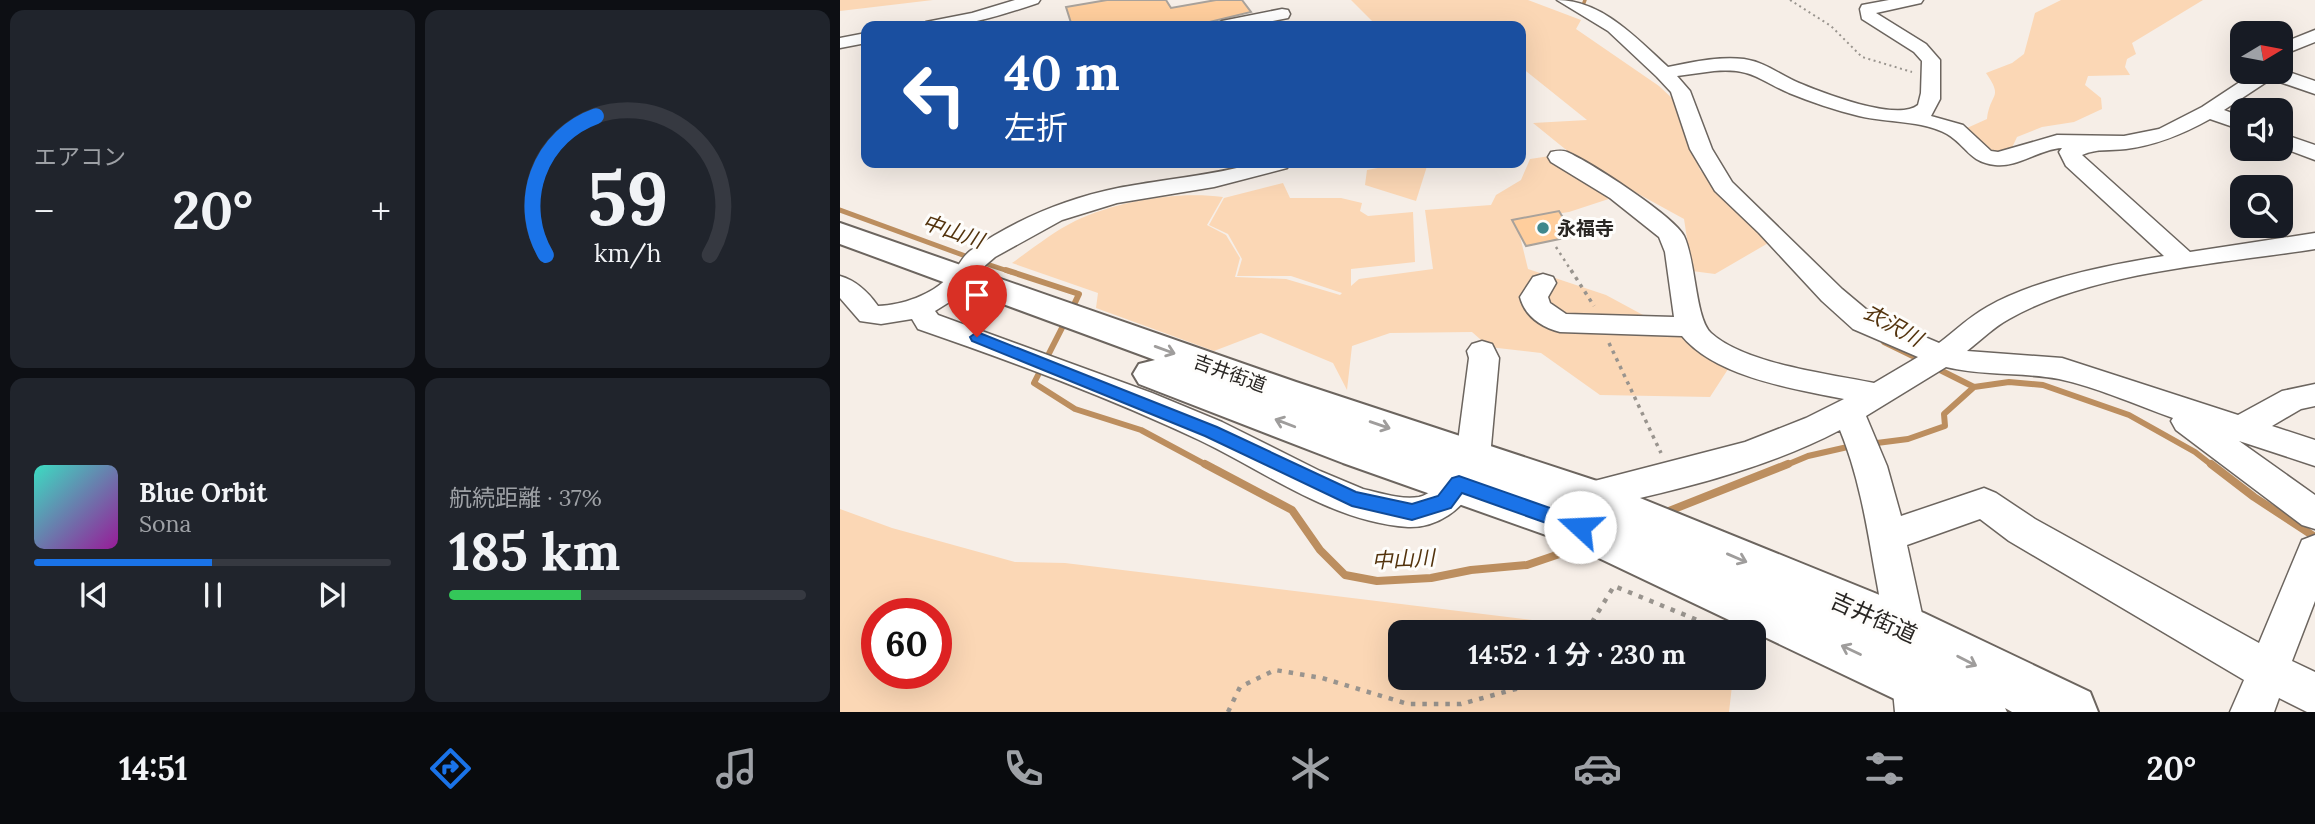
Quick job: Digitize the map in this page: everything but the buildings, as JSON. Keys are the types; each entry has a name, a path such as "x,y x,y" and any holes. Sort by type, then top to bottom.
{"main road":[{"name":"吉井街道","path":"840,233 957,279 1057,339 1358,451 1466,470 1604,520 1912,674 2070,712"},
{"name":"吉井街道","path":"840,255 957,279"},
{"name":"吉井街道","path":"1604,520 1675,531 1979,712"}],"street":[{"path":"959,21 1032,0"},
{"path":"1565,0 1614,27 1664,72 1680,91 1701,149 1723,186 1768,228 1832,295 1863,322 1942,356 1973,363 2062,369 2128,388 2160,403 2315,453"},
{"path":"1915,0 1868,9 1868,15 1920,48 1931,60 1929,77 1933,86 1925,112 1915,118"},
{"path":"1241,21 1276,12"},
{"path":"2293,45 2315,35"},
{"path":"840,43 861,39"},
{"path":"1664,72 1746,65 1794,88 1843,105 1887,117 1915,118 1955,130 1984,156 1999,159 2057,141 2124,143 2166,134 2251,84"},
{"path":"2293,80 2315,88"},
{"path":"2209,111 2230,119"},
{"path":"2090,143 2072,149 2070,152 2074,161 2184,260"},
{"path":"2293,144 2315,153"},
{"path":"1559,157 1618,193 1670,233 1678,252 1690,327 1695,336 1711,349 1734,361 1877,395"},
{"path":"840,285 848,288 870,314 881,316 957,279 1024,229 1080,203 1119,193 1251,173 1265,168"},
{"path":"1912,674 1887,536 1858,433 1877,395 1942,356 2001,311 2043,294 2106,274 2315,241"},
{"path":"1543,283 1534,297 1537,309 1560,323 1598,316 1690,327"},
{"path":"1466,470 1484,358 1482,351"},
{"path":"2240,429 2293,399 2315,395"},
{"path":"2160,403 2315,514"},
{"path":"1604,520 1672,477 1701,471 1769,447 1858,433"},
{"path":"1887,536 1984,503 2022,530 2268,671 2315,694"},
{"path":"2252,712 2315,551"}],"path":[{"path":"1790,0 1831,26 1862,57 1929,77"},
{"path":"1556,247 1598,316 1623,377 1672,477"},
{"path":"1593,620 1614,586 1697,620"},
{"path":"1228,712 1240,687 1275,670 1322,678 1408,704 1461,704 1512,690"}],"shaded area":[{"path":"840,0 933,0 840,11"},
{"path":"1351,0 1528,0 1581,20 1576,29 1659,86 1675,101 1700,170 1770,242 1715,274 1692,271 1684,219 1633,191 1569,212 1516,220 1528,269 1606,295 1732,363 1710,397 1600,395 1541,353 1489,347 1472,332 1390,333 1352,346 1347,390 1333,363 1261,333 1214,351 1096,308 1098,293 1012,263 1067,225 1092,214 1148,199 1205,195 1223,197 1207,225 1226,235 1240,258 1235,277 1286,279 1340,295 1342,293 1291,276 1237,276 1242,259 1228,234 1209,225 1224,198 1283,183 1290,198 1341,198 1362,203 1360,211 1368,216 1413,212 1415,262 1351,269 1351,286 1359,279 1433,269 1425,210 1491,205 1496,195 1521,180 1530,159 1570,153 1533,123 1587,120 1526,71 1526,21 1372,21"},
{"path":"2061,0 2203,0 2132,43 2136,54 2127,59 2125,67 2130,75 2088,76 2085,85 2101,98 2102,109 2074,122 2042,127 2017,137 2009,154 1998,156 1980,144 1967,128 1987,119 1995,92 1986,73 2012,63 2024,54 2035,13"},
{"path":"1426,168 1416,201 1365,185 1367,170"},
{"path":"840,509 892,528 1015,562 1065,563 1532,620 1388,620 1388,690 1732,690 1729,712 840,712"}],"waterway":[{"path":"1581,11 1585,0"},
{"name":"中山川","path":"840,210 971,258"},
{"name":"中山川","path":"981,262 1011,272"},
{"name":"中山川","path":"1006,270 1079,294 1071,311"},
{"name":"中山川","path":"1066,320 1034,383 1075,409 1141,430 1208,466"},
{"name":"衣沢川","path":"1884,342 1921,360"},
{"name":"衣沢川","path":"1934,367 1974,387"},
{"name":"衣沢川","path":"1974,387 2009,382 2043,385 2129,415 2195,452 2213,466"},
{"name":"中山川","path":"1869,444 1908,439 1945,426 1944,414 1974,387"},
{"name":"中山川","path":"1784,466 1808,456 1852,446"},
{"name":"中山川","path":"1205,464 1292,510 1320,550 1345,575 1377,581 1431,578 1471,570 1527,565 1583,546"},
{"name":"中山川","path":"1664,513 1788,464"},
{"name":"衣沢川","path":"2211,464 2254,497 2315,537"}],"place":[{"name":"永福寺","path":"1543,228"}],"route":[{"path":"977,337 1211,431 1352,499 1412,512 1444,502 1459,484 1580,527"}]}
